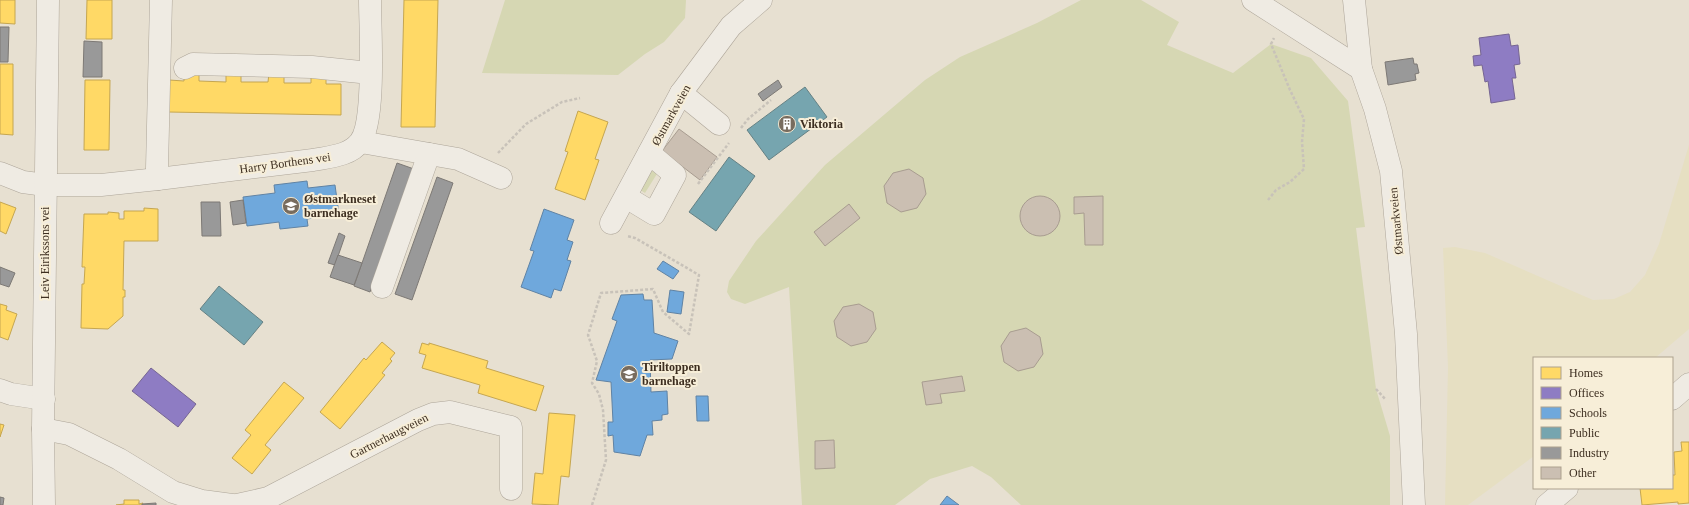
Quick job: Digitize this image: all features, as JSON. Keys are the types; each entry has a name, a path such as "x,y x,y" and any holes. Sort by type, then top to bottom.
{"street":[{"name":"Leiv Eirikssons vei","path":"44,505 43,429 48,0"},
{"path":"158,179 157,160 160,0"},
{"path":"370,0 370,107 366,130 361,142 458,159 493,174"},
{"name":"Østmarkveien","path":"617,229 626,197 681,93 731,26 761,0"},
{"path":"1253,0 1361,70"},
{"name":"Østmarkveien","path":"1354,0 1361,70 1375,109 1392,171 1406,334 1414,505"},
{"path":"185,68 193,64 312,67 370,73"},
{"path":"681,93 719,124"},
{"name":"Harry Borthens vei","path":"0,173 23,182 45,185 101,185 334,156 353,150 361,142"},
{"path":"626,197 654,214 675,175 649,153"},
{"path":"382,287 430,154"},
{"path":"1673,398 1689,384"},
{"path":"0,390 11,394 44,400"},
{"name":"Gartnerhaugveien","path":"237,505 268,498 433,414 450,412 512,427 511,489"},
{"path":"43,429 69,434 119,459 173,492 202,501 232,505"},
{"path":"1548,505 1566,489"}],"path":[{"path":"1268,200 1276,190 1290,182 1304,169 1302,142 1304,119 1271,44 1277,31"},
{"path":"493,174 504,146 526,124 562,102 580,98"},
{"path":"592,505 606,460 602,410 599,394 592,383 597,361 588,335 601,293 653,289 663,312 689,334 699,275 617,229"},
{"path":"1376,389 1390,404"}],"shaded area":[{"path":"1689,145 1689,329 1656,357 1533,357 1533,457 1468,505 1445,505 1448,367 1443,248 1455,247 1485,253 1593,300 1614,299 1630,292 1645,275 1659,244"}],"green space":[{"path":"505,0 686,0 685,18 664,42 645,54 618,75 482,73"},
{"path":"1081,0 1141,0 1179,22 1167,45 1233,73 1271,44 1311,58 1348,101 1365,227 1356,228 1376,389 1390,436 1390,505 1021,505 991,477 972,466 930,479 895,505 802,505 789,287 745,304 731,299 727,292 729,281 756,241 825,165 925,80 960,57 1037,23"},
{"path":"649,162 660,169 645,193 637,188"}],"building: Homes":[{"path":"0,0 15,0 15,24 0,23"},
{"path":"87,0 112,0 112,39 86,39"},
{"path":"404,0 438,0 435,127 401,127"},
{"path":"0,64 13,64 13,135 0,134"},
{"path":"184,71 199,71 199,81 226,82 226,72 241,72 241,82 268,82 269,73 284,73 284,83 311,83 311,73 326,73 326,84 341,84 341,115 168,112 169,80 184,81"},
{"path":"85,80 110,80 109,150 84,150"},
{"path":"578,111 608,122 595,159 599,160 585,200 555,189 568,152 565,151"},
{"path":"0,202 16,208 6,234 0,231"},
{"path":"144,208 158,209 158,241 124,241 123,290 125,290 125,297 123,297 123,316 108,329 81,328 82,284 84,284 85,267 82,267 84,214 108,214 108,212 119,213 119,219 124,219 124,211 144,211"},
{"path":"0,304 7,306 6,310 17,314 8,340 0,337"},
{"path":"382,342 395,353 390,359 392,361 382,373 385,375 340,429 320,412 364,358 366,360"},
{"path":"422,343 429,345 429,343 488,361 486,368 544,386 536,411 478,393 480,385 422,368 426,355 419,353"},
{"path":"284,382 304,398 265,445 271,450 252,474 232,458 251,435 245,430"},
{"path":"549,413 575,415 569,477 561,476 558,505 532,504 535,473 543,474"},
{"path":"0,424 4,425 0,437"},
{"path":"1681,442 1689,442 1689,503 1678,504 1678,502 1642,505 1640,489 1673,489 1673,475 1675,475 1674,452 1682,451"},
{"path":"124,500 139,500 139,504 143,503 142,505 116,505 124,504"}],"building: Offices":[{"path":"1509,34 1511,46 1518,45 1520,64 1514,65 1516,78 1512,78 1515,99 1491,103 1488,81 1485,82 1482,65 1474,66 1473,56 1481,55 1479,38"},
{"path":"151,368 196,404 178,427 132,391"}],"building: Schools":[{"path":"307,181 308,188 335,185 339,214 307,219 308,226 280,229 279,222 247,226 243,197 275,193 274,185"},
{"path":"544,209 574,220 567,240 573,242 567,260 571,261 561,291 554,289 551,298 521,287 534,251 530,250"},
{"path":"663,261 679,271 673,279 657,269"},
{"path":"670,290 684,292 681,314 667,312"},
{"path":"643,294 644,300 652,300 654,333 678,341 672,359 650,360 651,392 667,391 668,414 662,415 662,420 652,421 653,435 647,435 640,456 614,452 613,435 608,436 608,422 613,422 611,382 596,380 617,321 612,319 621,295"},
{"path":"696,396 708,396 709,421 697,421"},
{"path":"947,496 959,505 940,505"}],"building: Public":[{"name":"Viktoria","path":"805,87 827,117 769,160 747,130"},
{"path":"729,157 755,176 716,231 689,212"},
{"path":"219,286 263,322 244,345 200,309"}],"building: Industry":[{"path":"0,27 9,27 8,62 0,62"},
{"path":"84,41 102,42 102,77 83,77"},
{"path":"1413,58 1414,64 1417,64 1419,73 1415,74 1416,80 1388,85 1385,62"},
{"path":"778,80 782,87 763,101 758,94"},
{"path":"397,163 414,169 370,292 354,286"},
{"path":"437,177 453,183 412,300 395,294"},
{"path":"243,200 246,223 233,225 230,202"},
{"path":"201,202 220,202 221,236 202,236"},
{"path":"339,233 345,236 335,265 328,263"},
{"path":"338,255 362,263 354,285 330,277"},
{"path":"0,267 15,273 9,287 0,284"},
{"path":"0,497 4,498 3,505 0,505"},
{"path":"156,503 156,505 142,505 142,504"}],"building: Other":[{"path":"679,129 717,157 700,180 662,151"},
{"path":"909,169 923,178 926,194 917,208 901,212 887,203 884,186 893,173"},
{"path":"1044,196 1051,199 1057,205 1060,216 1059,224 1051,233 1044,236 1036,236 1029,233 1021,224 1020,212 1023,205 1032,197"},
{"path":"1103,196 1103,245 1085,245 1084,213 1074,214 1074,197"},
{"path":"849,204 860,218 825,246 814,232"},
{"path":"859,304 873,312 876,329 867,342 851,346 837,337 834,321 843,307"},
{"path":"1026,328 1040,337 1043,354 1034,367 1018,371 1004,362 1001,346 1010,332"},
{"path":"962,376 965,391 940,394 942,403 926,405 922,382"},
{"path":"834,440 835,468 815,469 815,441"}],"place":[{"name":"Viktoria","path":"787,124"},
{"name":"Østmarkneset barnehage","path":"291,206"},
{"name":"Tiriltoppen barnehage","path":"629,374"}]}
